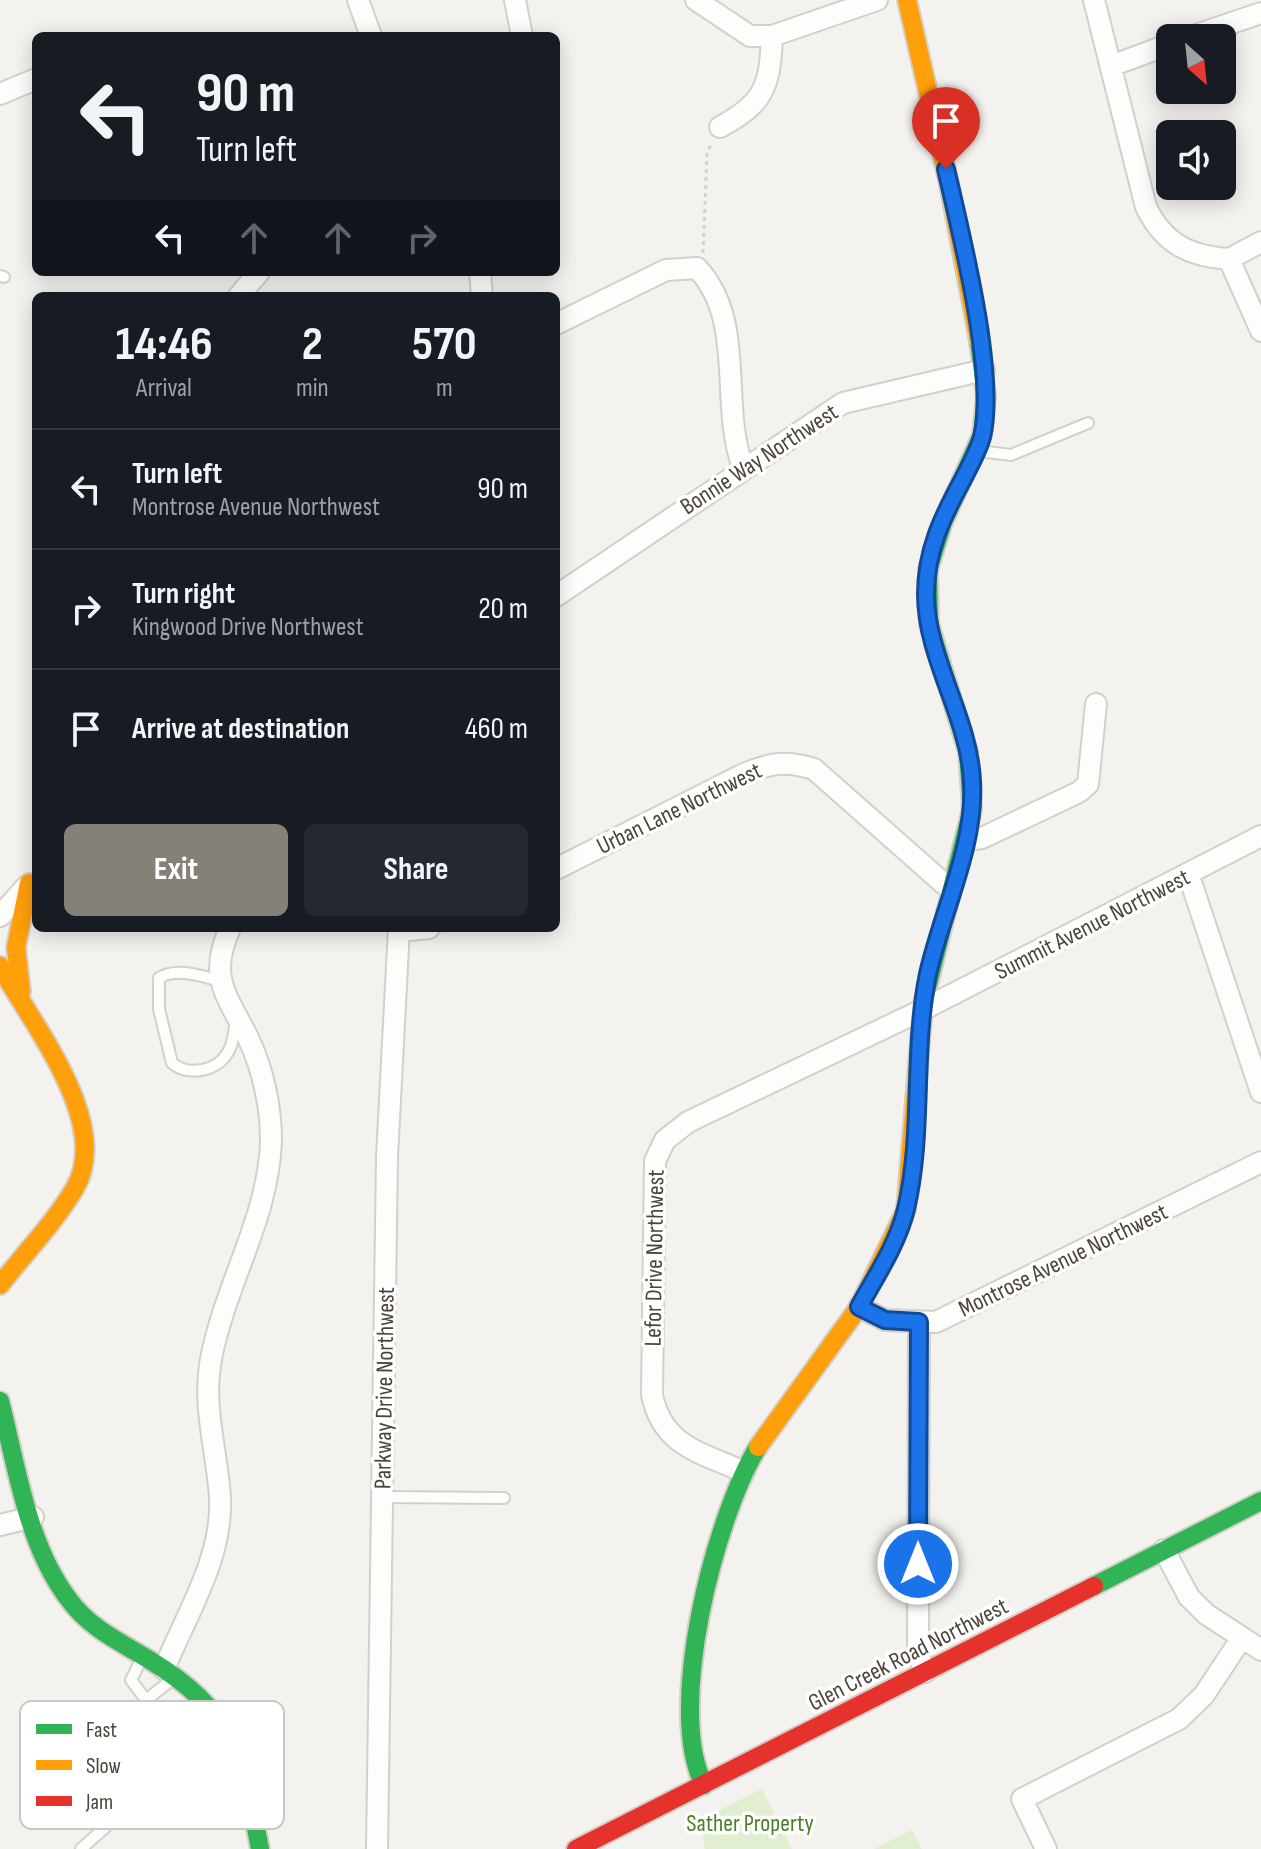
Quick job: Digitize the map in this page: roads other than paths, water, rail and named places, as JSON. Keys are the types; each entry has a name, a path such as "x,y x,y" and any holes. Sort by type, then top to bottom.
{"street":[{"path":"358,0 370,32"},
{"path":"515,0 521,32"},
{"path":"696,0 750,36 772,36 877,0"},
{"path":"704,1785 695,1768 690,1744 689,1679 717,1546 744,1472 779,1414 823,1361 859,1307 906,1210 922,1010 966,840 973,797 962,720 932,634 926,595 929,558 937,531 977,451 986,407 984,370 959,225 907,0"},
{"path":"1094,0 1146,207 1156,227 1179,248 1200,256 1229,259 1261,242"},
{"path":"1228,24 1261,13"},
{"path":"720,127 744,114 759,99 770,74 772,36"},
{"path":"1111,66 1156,49"},
{"path":"0,94 32,81"},
{"path":"1229,259 1261,331"},
{"path":"560,322 666,270 697,268 711,282 721,309 731,370 735,446 743,467"},
{"path":"242,292 256,276"},
{"name":"Bonnie Way Northwest","path":"560,593 743,467 843,403 984,370"},
{"path":"966,840 982,838 1079,792 1088,784 1096,704"},
{"name":"Urban Lane Northwest","path":"560,867 744,774 772,762 794,763 814,769 951,890"},
{"name":"Summit Avenue Northwest","path":"922,1010 1189,876 1261,836"},
{"path":"1189,876 1261,1092"},
{"path":"0,916 16,902 32,877"},
{"path":"25,1012 16,947 32,877"},
{"path":"170,1673 219,1531 220,1498 208,1423 211,1357 223,1307 251,1242 268,1173 268,1103 249,1040 236,1019 220,981 222,945 228,932"},
{"name":"Parkway Drive Northwest","path":"377,1849 387,1157 399,932"},
{"path":"0,966 76,1107 86,1144 85,1162 74,1190 17,1258 0,1285"},
{"name":"Lefor Drive Northwest","path":"744,1472 675,1440 657,1419 652,1395 655,1161 665,1140 688,1122 922,1010"},
{"name":"Montrose Avenue Northwest","path":"859,1307 885,1320 936,1322 1261,1162"},
{"path":"919,1322 918,1654 925,1672"},
{"path":"0,1401 50,1573 70,1603 107,1635 170,1673 205,1701"},
{"name":"Glen Creek Road Northwest","path":"576,1849 1261,1501"},
{"path":"0,1525 33,1517"},
{"path":"1164,1550 1189,1597 1241,1639 1261,1650"},
{"path":"1046,1849 1022,1799 1179,1719 1204,1695 1241,1639"},
{"path":"257,1829 260,1849"}],"lane":[{"path":"977,451 1011,455 1088,423"},
{"path":"220,981 189,973 166,974 159,978 156,986 159,1009 172,1063 187,1072 208,1069 220,1061 231,1046 236,1019"},
{"path":"382,1497 504,1498"},
{"path":"143,1656 131,1680 137,1693 146,1700 170,1673"},
{"path":"81,1849 103,1829"}],"park label":[{"name":"Sather Property","path":"750,1823"}]}
